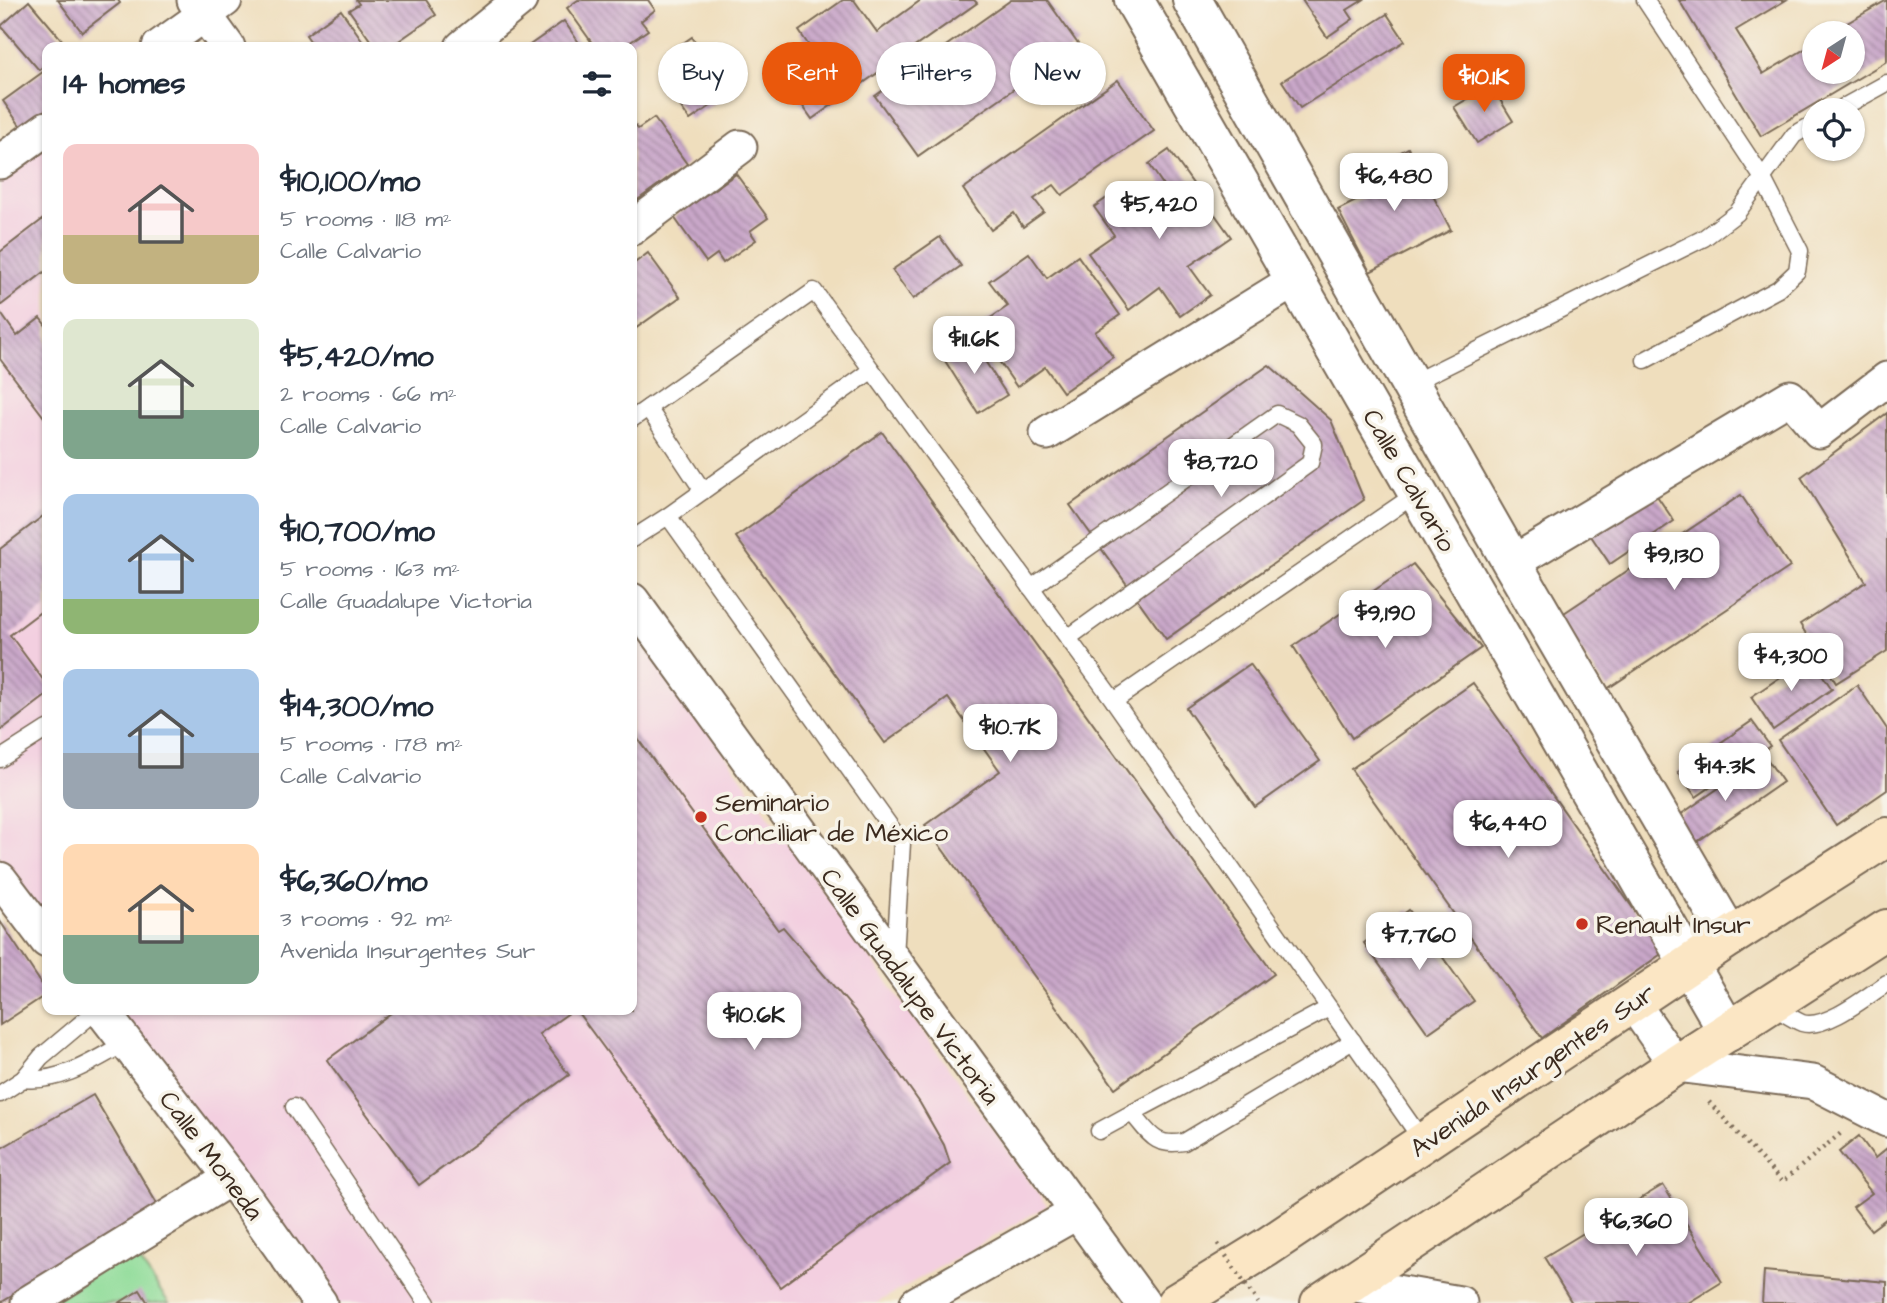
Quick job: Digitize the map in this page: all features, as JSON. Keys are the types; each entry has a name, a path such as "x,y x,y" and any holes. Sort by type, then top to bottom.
{"main road":[{"name":"Avenida Insurgentes Sur","path":"1176,1303 1267,1247 1730,937 1887,837"},
{"path":"1335,1294 1676,1065 1887,929"}],"street":[{"path":"468,42 520,0"},
{"name":"Calle Calvario","path":"1134,0 1728,1032"},
{"name":"Calle Calvario","path":"1192,0 1512,563 1730,937"},
{"path":"165,42 208,5 226,42"},
{"path":"0,162 42,132"},
{"path":"637,224 740,147"},
{"path":"1243,190 1287,167"},
{"path":"1274,244 1293,243 1307,232 1317,219"},
{"path":"1047,433 1302,292 1318,290 1341,278 1355,283"},
{"path":"1512,563 1790,397 1819,431 1887,379"},
{"path":"1363,397 1381,407 1393,405 1410,384"},
{"path":"1441,536 1445,518 1454,508 1465,505 1483,511"},
{"name":"Calle Guadalupe Victoria","path":"637,607 1143,1303"},
{"path":"0,879 42,934"},
{"path":"1633,1002 1676,1065 1813,1082 1878,1115"},
{"name":"Calle Moneda","path":"103,1015 231,1178 320,1303"},
{"path":"28,1303 231,1178"},
{"path":"917,1303 1076,1213"},
{"path":"1335,1294 1460,1303"}],"lane":[{"path":"1645,0 1762,177 1800,251 1797,271 1778,289 1645,360"},
{"path":"1860,98 1887,83"},
{"path":"1410,384 1703,238 1737,213 1794,135 1802,130"},
{"path":"637,416 814,290 1114,701 1424,1143"},
{"path":"637,536 871,371"},
{"path":"648,408 703,491"},
{"path":"1031,588 1277,414 1298,425 1314,444 1310,463 1068,638"},
{"path":"1114,701 1417,493"},
{"path":"668,516 902,844 895,964"},
{"path":"0,759 42,732"},
{"path":"1770,1005 1803,1023 1817,1023 1843,1013 1887,983"},
{"path":"1099,1131 1329,1008"},
{"path":"0,1094 23,1079 41,1057 93,1015"},
{"path":"1132,1112 1155,1140 1168,1145 1184,1142 1353,1041"},
{"path":"23,1079 40,1081 56,1078 125,1043"},
{"path":"294,1107 426,1303"}],"path":[{"path":"1676,1065 1782,1182 1878,1115"},
{"path":"1218,1244 1258,1303"}],"shaded area":[{"path":"42,141 42,914 0,858 0,171"},
{"name":"Seminario Conciliar de México","path":"637,631 1047,1206 876,1303 335,1303 118,1015 637,1015"}],"green space":[{"path":"132,1250 169,1303 50,1303"}],"building":[{"path":"58,0 118,0 120,3 82,32"},
{"path":"356,0 426,0 436,15 397,42 371,42 349,10 359,4"},
{"path":"578,0 648,0 655,10 641,21 648,30 630,42 591,42 567,8"},
{"path":"843,0 854,0 877,32 921,0 974,0 977,3 922,42 876,42 876,74 862,84 862,42 806,42 799,31"},
{"path":"1011,0 1047,0 1077,42 1010,42 1010,92 996,101 996,42 952,42"},
{"path":"1302,0 1363,0 1347,10 1353,19 1327,37"},
{"path":"1679,0 1786,0 1736,30 1763,74 1802,51 1802,84 1848,84 1825,98 1802,98 1802,112 1761,136"},
{"path":"1887,0 1887,61 1866,74 1866,21 1851,21"},
{"path":"29,1 64,42 42,42 42,67 39,70 1,26"},
{"path":"341,10 363,42 311,42 306,35"},
{"path":"1387,14 1405,41 1300,108 1282,81"},
{"path":"564,21 579,42 534,42"},
{"path":"42,73 42,122 26,134 3,101"},
{"path":"1118,80 1154,131 1062,195 1054,185 1034,199 1044,212 1023,227 1014,213 991,230 963,189 1082,105 1106,105 1106,88"},
{"path":"1491,85 1513,121 1477,143 1454,107"},
{"path":"680,105 712,105 690,120"},
{"path":"802,105 832,105 812,119"},
{"path":"881,105 991,105 918,156"},
{"path":"654,118 687,164 637,200 637,128"},
{"path":"1408,148 1451,230 1370,272 1338,210 1381,188 1371,168"},
{"path":"1169,150 1231,237 1189,266 1210,295 1180,316 1160,287 1129,310 1088,253 1114,235 1094,207 1120,189 1139,217 1170,195 1149,164"},
{"path":"736,174 768,218 750,231 756,240 723,263 717,254 706,262 674,217"},
{"path":"42,220 42,274 0,306 0,252"},
{"path":"940,237 961,266 913,299 892,270"},
{"path":"648,253 680,297 637,327 637,261"},
{"path":"1029,253 1047,278 1078,256 1120,315 1095,332 1113,357 1063,392 1045,367 1017,387 976,328 1008,306 989,281"},
{"path":"0,312 17,336 40,318 42,414 0,359"},
{"path":"970,338 1007,395 978,413 942,356"},
{"path":"1269,365 1331,420 1364,500 1166,639 1070,505"},
{"path":"1887,413 1887,651 1836,683 1800,624 1866,582 1801,477"},
{"path":"882,432 1274,974 1115,1088 925,825 1000,771 948,698 885,743 736,537"},
{"path":"1651,487 1674,521 1610,564 1587,530"},
{"path":"1741,495 1790,567 1607,689 1558,617"},
{"path":"42,517 42,611 10,635 42,678 42,699 0,731 0,549"},
{"path":"1413,564 1481,648 1352,738 1293,646"},
{"path":"1810,657 1832,689 1773,730 1751,697"},
{"path":"1250,664 1320,761 1255,807 1186,708"},
{"path":"1473,683 1664,952 1542,1038 1351,769"},
{"path":"1857,685 1887,729 1887,790 1836,825 1778,740"},
{"path":"1752,721 1770,746 1696,797 1678,772"},
{"path":"637,738 778,930 783,927 855,1011 920,1103 944,1145 950,1163 780,1287 580,1015 637,1015"},
{"path":"1765,756 1783,782 1685,850 1667,824"},
{"path":"1409,910 1474,1001 1428,1033 1364,943"},
{"path":"0,921 42,984 42,997 0,1025"},
{"path":"388,1015 566,1015 539,1034 569,1075 419,1185 327,1060"},
{"path":"93,1095 160,1209 0,1303 0,1149"},
{"path":"1859,1136 1875,1158 1887,1148 1887,1218 1871,1230 1853,1207 1872,1193 1839,1152"},
{"path":"1663,1185 1722,1282 1688,1303 1572,1303 1544,1257"},
{"path":"1764,1271 1887,1282 1887,1303 1762,1303"},
{"path":"140,1290 148,1303 119,1303"}],"place":[{"name":"Seminario Conciliar de México","path":"701,817"},
{"name":"Renault Insur","path":"1582,924"}]}
